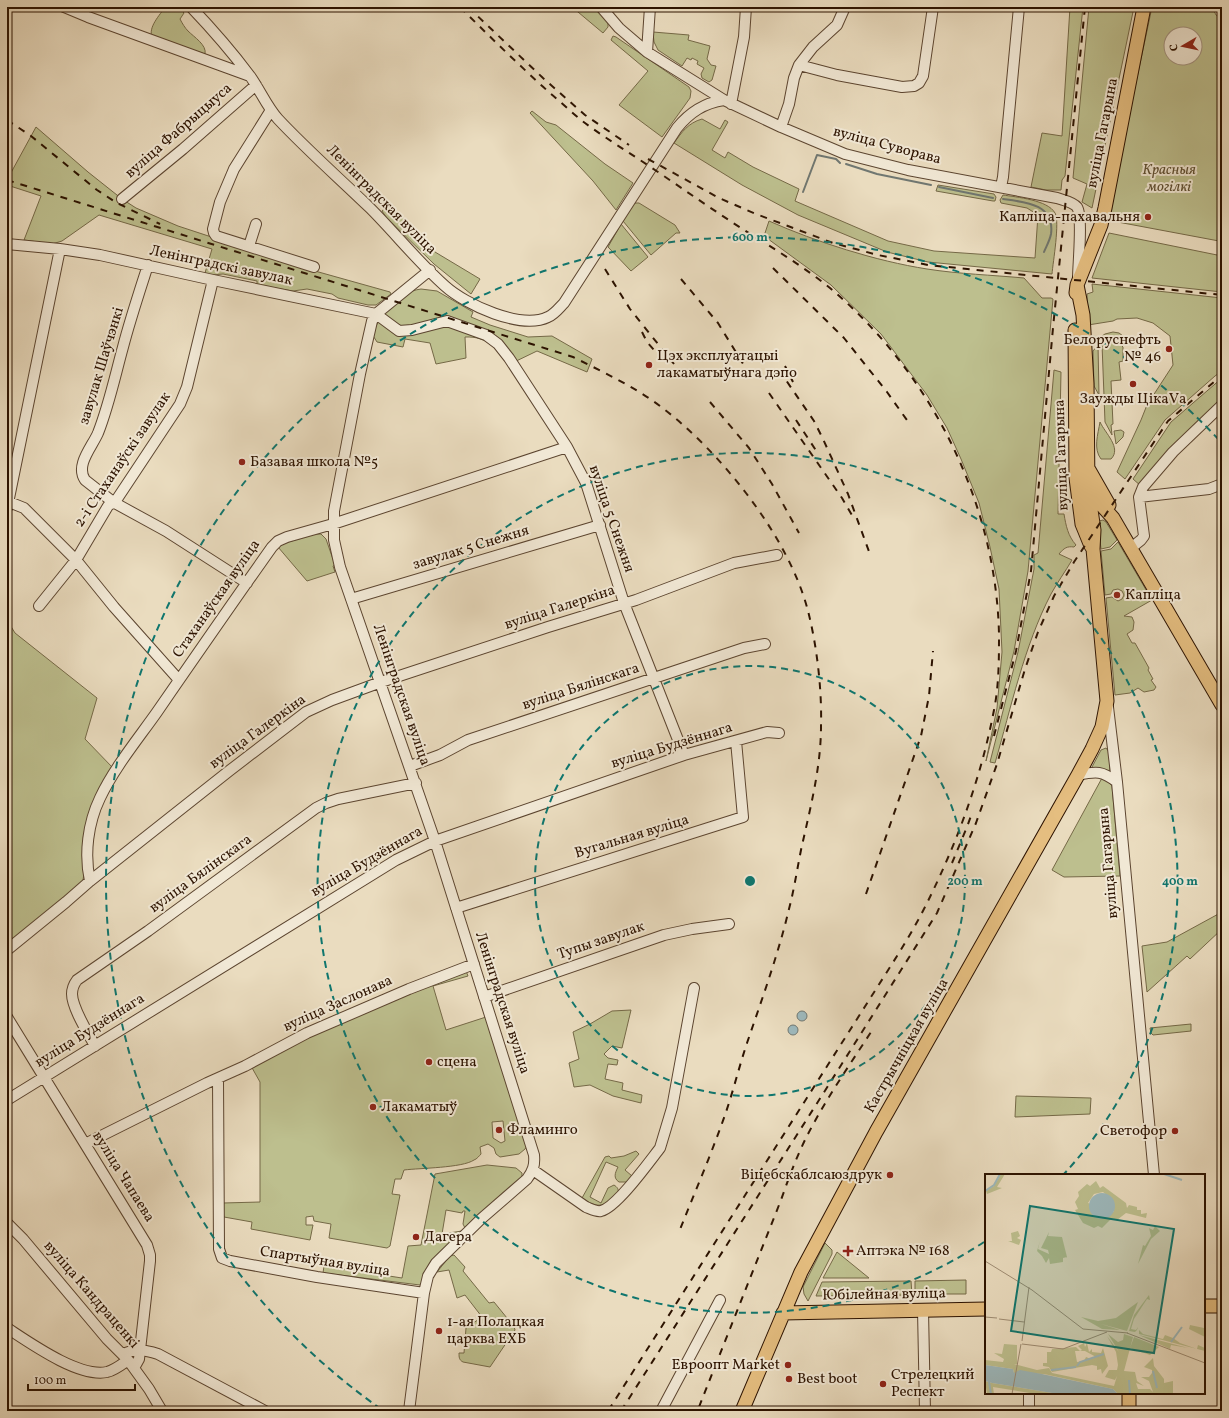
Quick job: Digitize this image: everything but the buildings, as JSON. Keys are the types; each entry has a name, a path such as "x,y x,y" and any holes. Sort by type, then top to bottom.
{"main road":[{"name":"вуліца Гагарына","path":"1092,549 1082,524 1076,478 1082,400 1083,315 1077,285 1101,225 1144,7"},
{"name":"вуліца Гагарына","path":"1082,400 1088,468 1088,490 1097,508 1092,549 1107,701"},
{"path":"1088,468 1108,502 1113,518 1222,705"},
{"path":"1076,478 1088,490"},
{"path":"1097,508 1113,518"},
{"name":"Кастрычніцкая вуліца","path":"742,1411 801,1272 876,1132 1092,749 1102,727 1107,701"},
{"path":"1205,1306 1222,1306"},
{"name":"Юбілейная вуліца","path":"783,1313 985,1309"},
{"path":"1129,1394 1129,1411"}],"street":[{"path":"64,7 253,80"},
{"name":"Ленінградская вуліца","path":"191,7 218,36 253,80 278,119 370,208 430,270 376,314 369,329 334,511 334,540 340,567 416,783 474,964 534,1155 535,1163 533,1170"},
{"name":"вуліца Суворава","path":"601,7 619,28 647,52 727,102 845,154 908,170 1057,198 1065,200 1077,207 1080,217 1077,285"},
{"path":"647,52 650,7"},
{"path":"430,270 446,287 462,298 491,312 525,321 538,320 548,317 556,312 564,303 677,128 685,118 696,109 714,102 727,102 744,37 746,7"},
{"path":"781,127 789,104 794,78 799,65 812,48 837,26 845,7"},
{"path":"799,65 902,87 914,86 919,83 922,76 933,7"},
{"path":"1001,187 1019,7"},
{"name":"вуліца Фабрыцыуса","path":"122,199 183,149 253,80"},
{"path":"271,110 234,169 220,202 213,229 214,233 216,236 314,267"},
{"path":"249,246 256,224"},
{"path":"7,244 60,249 8,505 24,508 76,560 114,608 179,680"},
{"name":"Ленінградскі завулак","path":"60,249 100,255 376,314"},
{"name":"завулак Шаўчэнкі","path":"113,502 85,480 81,473 82,466 98,433 108,405 123,346 148,265"},
{"name":"2-і Стаханаўскі завулак","path":"40,606 76,560 108,506 121,493 180,404 187,387 213,280"},
{"name":"вуліца 5 Снежня","path":"376,314 399,331 412,330 447,320 486,335 498,344 509,358 568,447 586,483 624,603 684,755"},
{"path":"1131,548 1142,540 1144,536 1139,497 1143,487 1173,452 1222,405"},
{"name":"Стаханаўская вуліца","path":"90,881 87,856 89,830 99,798 114,773 272,547 278,541 568,447"},
{"path":"1139,497 1209,489 1222,484"},
{"path":"113,502 166,531 247,583"},
{"name":"завулак 5 Снежня","path":"351,600 600,525"},
{"name":"вуліца Галеркіна","path":"7,950 90,881 306,712 332,700 381,682 624,603 698,578 734,563 777,554"},
{"name":"вуліца Бялінскага","path":"410,766 440,755 468,740 744,648 764,644"},
{"name":"вуліца Гагарына","path":"1107,701 1117,782 1154,1174"},
{"name":"вуліца Будзённага","path":"7,1100 396,860 435,841 684,755 767,732 779,733"},
{"name":"Вугальная вуліца","path":"456,908 743,817 736,741"},
{"path":"1078,775 1102,772 1117,782"},
{"name":"вуліца Бялінскага","path":"95,1046 81,1020 72,998 74,984 78,980 148,931 316,808 338,799 416,783"},
{"name":"Тупы завулак","path":"484,997 664,935 692,929 729,924"},
{"name":"вуліца Заслонава","path":"85,1144 207,1083 245,1066 307,1032 409,988 474,964"},
{"path":"409,1411 424,1293 428,1276 436,1263 476,1223 527,1179 533,1170 586,1207 600,1211 618,1199 660,1148 672,1108 694,988"},
{"name":"вуліца Чапаева","path":"7,1017 147,1245 150,1255 141,1349 139,1359 128,1361"},
{"name":"Спартыўная вуліца","path":"218,1079 219,1249 222,1258 230,1261 317,1277 424,1293"},
{"name":"вуліца Кандраценкі","path":"7,1223 23,1239 107,1339 128,1361 162,1411"},
{"path":"661,1411 720,1300"},
{"path":"923,1310 925,1411"},
{"path":"7,1328 55,1358 93,1372 101,1373 116,1369 128,1361 131,1350 141,1349 158,1354 265,1411"},
{"path":"1029,1394 1029,1411"}],"green space":[{"path":"165,7 179,7 184,13 180,19 187,30 202,44 205,54 152,37 151,33 153,25"},
{"path":"572,7 598,7 608,20 608,27 603,33"},
{"path":"1070,7 1083,7 1065,176 1062,180 1061,190 1046,190 1031,187 1042,133 1062,136"},
{"path":"1089,7 1134,7 1092,208 1082,202 1087,184 1073,178"},
{"name":"Красныя могілкі","path":"1152,7 1212,7 1216,15 1222,19 1222,228 1219,241 1107,220"},
{"path":"653,32 689,35 688,40 710,46 707,59 711,65 716,66 712,80 709,82 702,78 701,74 704,68 697,64 698,61 692,58 691,60 687,58 682,66 658,50 654,42"},
{"path":"613,36 689,87 691,91 690,98 662,137 619,105 648,71 611,40"},
{"path":"532,111 546,122 556,125 605,164 633,183 616,210 593,181 530,113"},
{"path":"702,119 720,129 725,120 728,122 712,150 725,158 728,152 753,167 799,189 795,201 888,241 934,251 1035,258 1038,215 1027,208 1001,203 1000,200 1003,195 1023,198 1046,205 1055,213 1057,225 1052,274 928,262 887,252 798,215 742,185 674,143 689,125"},
{"path":"36,127 88,172 136,208 178,226 315,271 390,292 391,294 376,305 368,305 338,298 332,294 307,289 293,291 257,285 257,281 223,274 212,275 205,273 212,249 99,215 62,241 52,244 24,240 41,196 7,185 7,180"},
{"path":"938,185 994,194 996,197 995,201 993,201 936,191"},
{"path":"389,203 435,252 480,279 471,294 434,264 386,217 382,211"},
{"path":"639,203 675,225 680,233 676,233 651,255 623,221 633,204"},
{"path":"769,221 846,250 907,266 939,271 1024,278 1042,298 1053,299 1028,571 1014,651 986,761 997,708 1002,652 999,589 979,503 947,428 927,395 881,334 831,285 764,236"},
{"path":"621,224 648,257 631,271 608,247"},
{"path":"1109,233 1222,256 1222,292 1092,278"},
{"path":"1092,284 1222,298 1222,371 1165,420 1125,479 1117,472 1147,405 1173,365 1170,336 1153,323 1137,318 1117,319 1088,325 1087,294 1093,292"},
{"path":"421,289 437,291 473,312 471,317 490,325 528,337 552,336 592,359 587,372 537,351 508,365 495,349 486,341 473,337 465,337 466,358 436,364 430,343 405,339 403,347 377,342 372,334 385,312 405,294"},
{"path":"1113,332 1119,333 1123,336 1099,338 1105,334"},
{"path":"1115,342 1119,343 1123,347 1123,361 1119,362 1121,380 1111,381 1113,424 1111,425 1112,435 1105,422 1102,344"},
{"path":"1098,345 1099,395 1094,386 1093,351"},
{"path":"1054,370 1061,372 1058,514 1064,514 1068,531 1076,545 1074,547 1069,547 1062,550 1059,554 1072,560 1051,594 1033,635 1019,677 995,763 990,762 1018,652 1034,569 1034,555 1038,553"},
{"path":"1222,378 1222,403 1141,486 1133,479 1171,422"},
{"path":"1100,422 1114,445 1114,455 1111,459 1101,459 1097,451"},
{"path":"1121,430 1124,432 1123,437 1116,444 1114,431"},
{"path":"1103,520 1106,522 1117,540 1110,547 1101,549 1098,523 1099,521"},
{"path":"315,534 321,534 326,539 335,565 333,566 335,572 307,581 278,547 285,543"},
{"path":"1118,542 1152,600 1124,616 1132,617 1134,622 1133,630 1127,634 1132,643 1135,643 1149,668 1148,670 1153,679 1151,680 1156,687 1154,690 1144,692 1138,688 1130,693 1115,695 1106,598 1112,597 1118,601 1122,599 1124,595 1122,591 1118,589 1113,590 1111,594 1105,595 1101,551 1111,549"},
{"path":"7,620 15,633 97,698 85,739 113,768 96,797 83,880 79,887 7,946 7,727 9,710 7,682"},
{"path":"1106,748 1109,752 1110,772 1092,767 1101,750"},
{"path":"1102,778 1112,786 1120,876 1064,877 1052,870"},
{"path":"1222,912 1222,929 1190,959 1187,956 1147,992 1142,946 1167,942"},
{"path":"466,971 468,976 433,986 446,1030 486,1017 517,1111 521,1132 527,1142 527,1146 519,1154 500,1157 496,1154 494,1148 488,1144 480,1147 481,1154 476,1159 468,1163 404,1170 401,1179 395,1179 392,1194 400,1195 390,1246 387,1248 329,1238 331,1224 314,1221 313,1216 306,1217 306,1225 313,1225 310,1240 251,1229 252,1222 224,1217 223,1203 260,1202 260,1082 251,1066 351,1017","holes":["503,1121 505,1141 501,1143 493,1138 492,1122"]},
{"path":"631,1010 622,1048 612,1046 604,1054 608,1058 618,1060 617,1065 608,1064 605,1079 623,1083 622,1090 642,1095 641,1103 613,1096 590,1085 574,1087 569,1063 579,1059 573,1032 612,1011"},
{"path":"1191,1024 1191,1031 1153,1035 1150,1028"},
{"path":"1016,1096 1091,1098 1090,1114 1015,1117"},
{"path":"636,1151 639,1154 625,1170 632,1176 626,1182 619,1182 616,1179 615,1175 618,1167 606,1162 590,1197 601,1203 608,1188 614,1185 618,1188 618,1193 609,1201 601,1205 597,1205 582,1198 605,1157 609,1156 611,1158 624,1156"},
{"path":"487,1165 516,1168 522,1173 522,1178 465,1228 463,1224 465,1211 462,1213 446,1210 442,1234 462,1231 420,1285 323,1273 324,1266 402,1278 408,1246 421,1245 435,1174"},
{"path":"825,1243 832,1250 832,1254 808,1301 804,1294 803,1287"},
{"path":"837,1252 869,1278 823,1278"},
{"path":"454,1255 465,1267 463,1271 489,1303 494,1302 513,1323 515,1330 490,1367 463,1362 460,1358 459,1353 464,1353 466,1328 482,1317 465,1295 457,1298 449,1270 437,1272 450,1256"},
{"path":"966,1280 966,1294 915,1294 915,1281"},
{"path":"911,1281 912,1295 816,1296 822,1282"}],"water":[{"path":"802,1011 807,1016 802,1021 797,1016"},
{"path":"793,1025 798,1030 793,1035 788,1030"}],"waterway":[{"path":"803,192 817,155 836,159 840,163"},
{"path":"846,164 877,174 931,185"},
{"path":"939,187 993,198"},
{"path":"1003,199 1029,203 1037,206 1048,216 1051,224 1051,234 1044,252"}],"railway":[{"path":"460,7 528,73 585,123 809,272 830,288 866,322 899,359 927,400 951,443 971,489 986,536 995,585 999,634 996,701 989,735 967,810 937,882 920,917 900,952 608,1411"},
{"path":"468,7 543,78 585,115 629,145"},
{"path":"994,736 1016,651 1031,571 1053,328 1085,7"},
{"path":"7,120 31,136 97,190 117,203 160,224"},
{"path":"648,159 719,198 756,214 833,243 878,255 928,265 1222,295"},
{"path":"7,180 573,357 639,392 660,406 683,425 729,472 750,498 769,526 799,583 808,611 820,683 821,742 814,788 785,926 725,1115 679,1232"},
{"path":"773,268 844,338 887,392 909,423"},
{"path":"605,269 630,309 674,364"},
{"path":"681,279 718,323 753,380"},
{"path":"642,332 647,342 667,365"},
{"path":"785,366 793,382"},
{"path":"779,370 814,421 823,439 848,494 871,557"},
{"path":"621,1411 937,913 976,823 997,764 1025,669 1038,632 1054,596 1074,562 1168,421 1222,375"},
{"path":"769,393 842,498 853,517"},
{"path":"710,402 749,448 772,484 799,533"},
{"path":"796,420 817,452"},
{"path":"866,894 921,736 929,696 933,651"},
{"path":"952,863 972,813"},
{"path":"699,1407 792,1171 811,1127 873,1029"}],"place":[{"name":"Капліца-пахавальня","path":"1148,217"},
{"name":"Белоруснефть № 46","path":"1169,349"},
{"name":"Цэх эксплуатацыі лакаматыўнага дэпо","path":"649,365"},
{"name":"Заужды ЦікаVа","path":"1133,384"},
{"name":"Базавая школа №5","path":"242,462"},
{"name":"Капліца","path":"1117,595"},
{"name":"сцена","path":"429,1062"},
{"name":"Лакаматыў","path":"373,1107"},
{"name":"Фламинго","path":"499,1130"},
{"name":"Светофор","path":"1175,1131"},
{"name":"Віцебскаблсаюздрук","path":"890,1175"},
{"name":"Дагера","path":"416,1237"},
{"name":"Аптэка № 168","path":"848,1251"},
{"name":"1-ая Полацкая царква ЕХБ","path":"439,1331"},
{"name":"Евроопт Market","path":"788,1365"},
{"name":"Best boot","path":"789,1379"},
{"name":"Стрелецкий Респект","path":"883,1384"}]}
